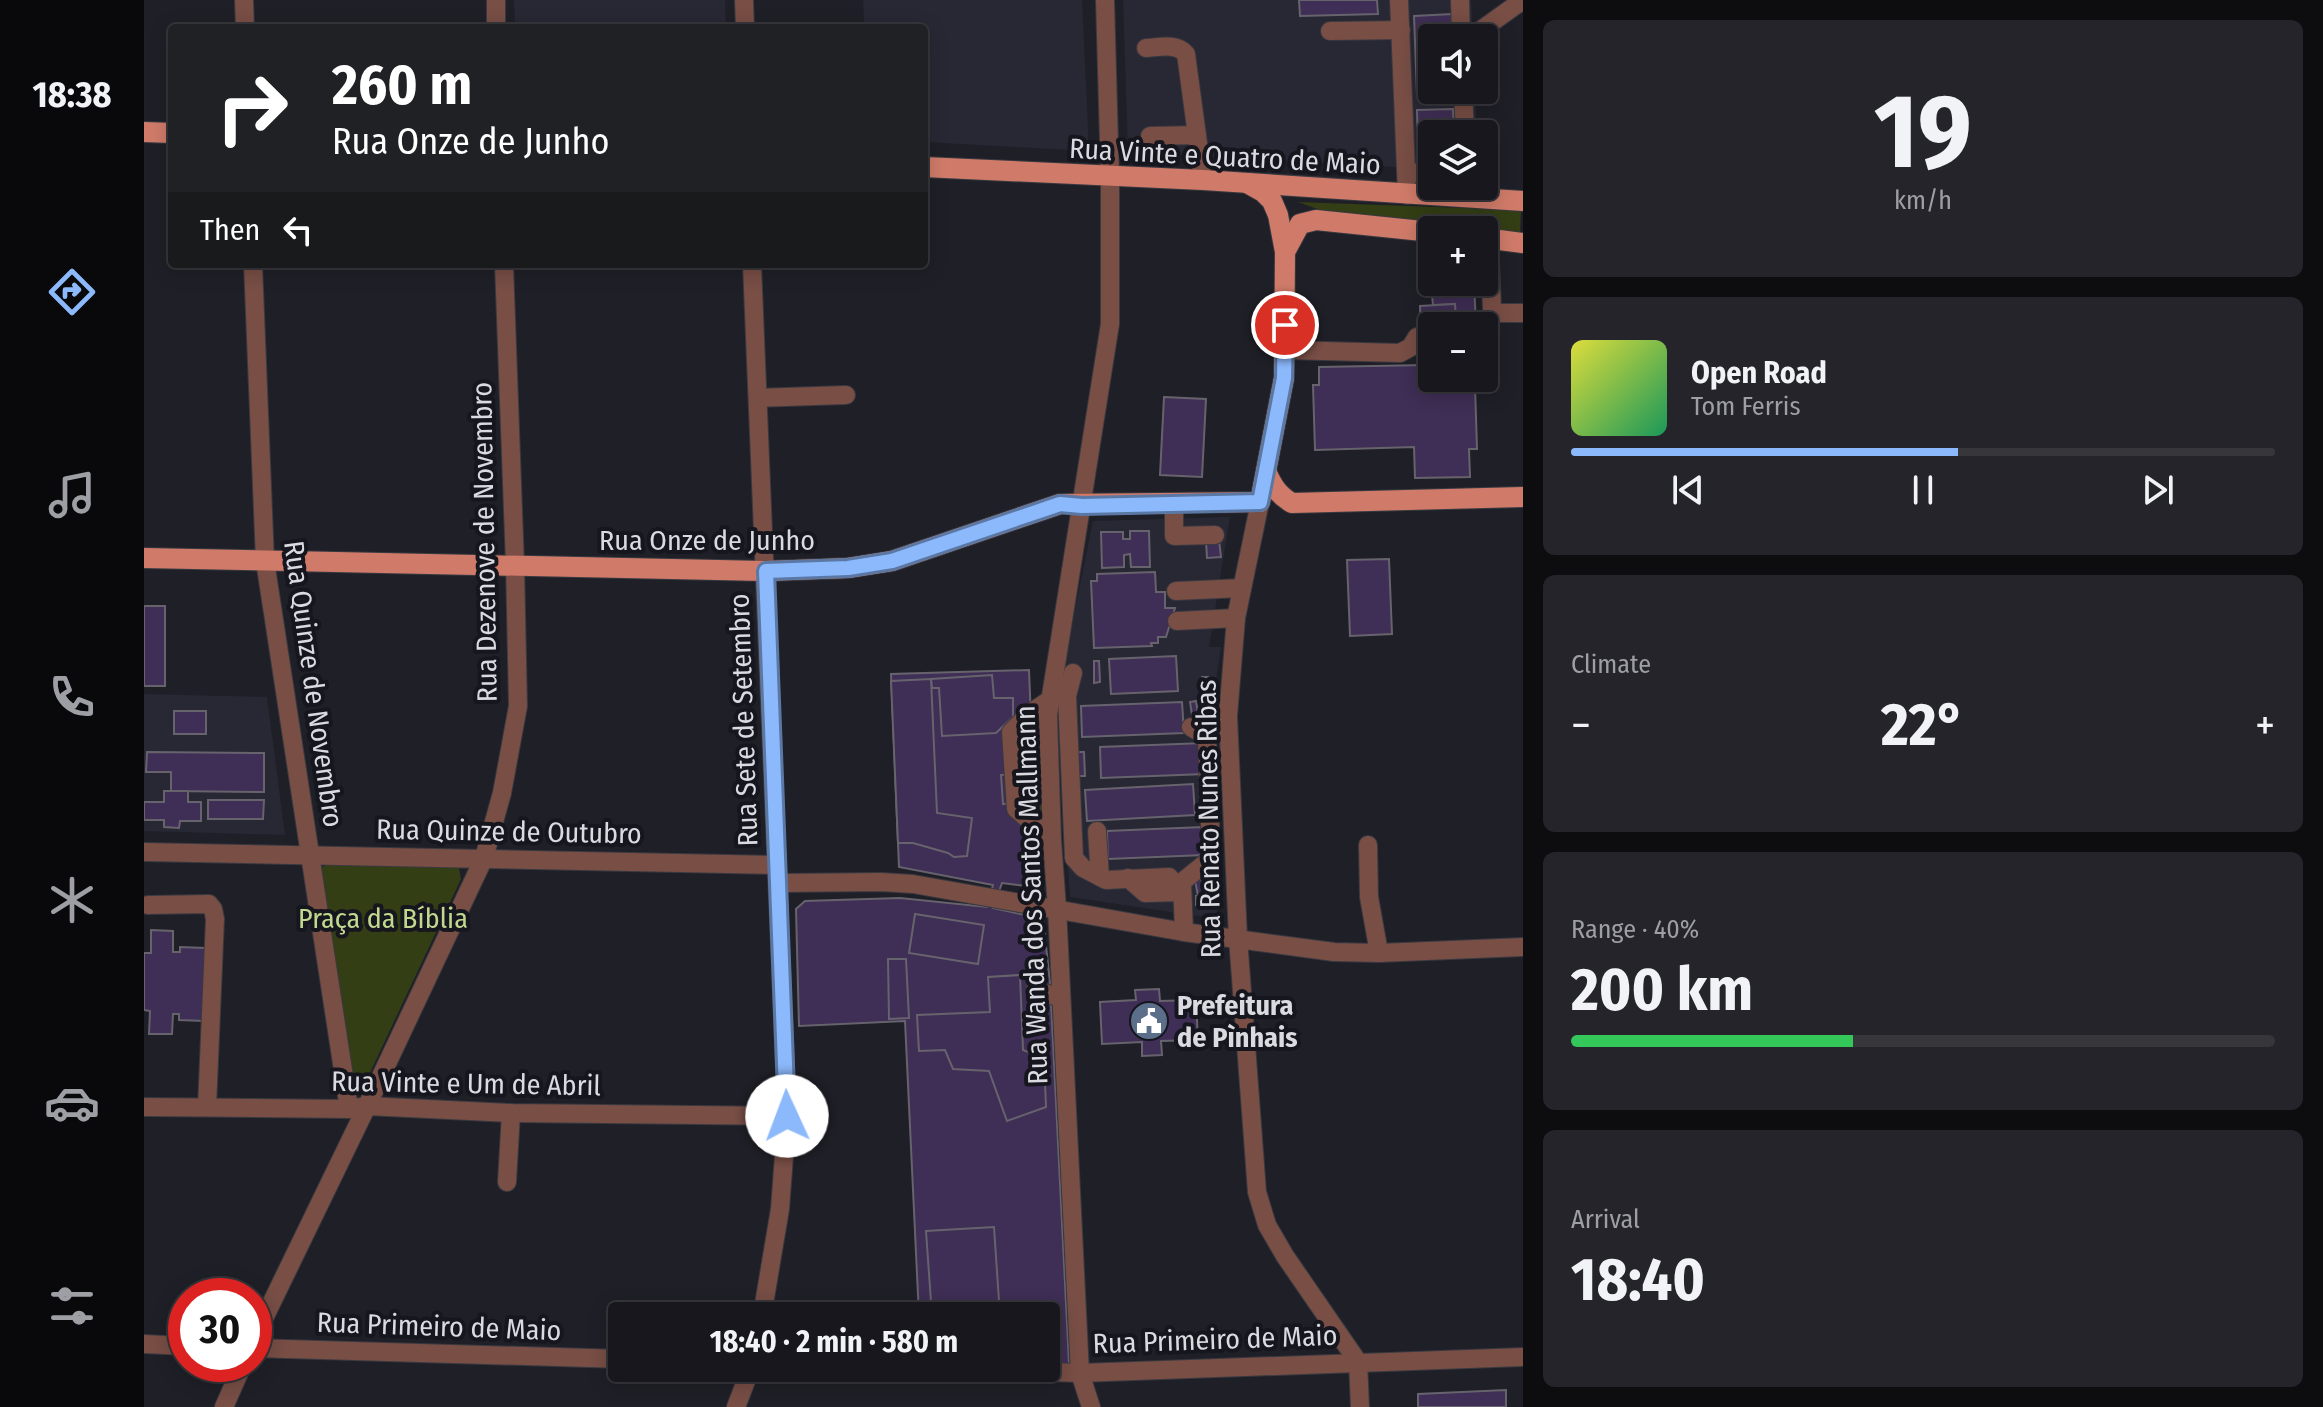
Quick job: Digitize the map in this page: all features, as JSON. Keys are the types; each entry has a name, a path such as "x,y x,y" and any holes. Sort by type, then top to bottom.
{"main road":[{"path":"144,132 168,133"},
{"name":"Rua Vinte e Quatro de Maio","path":"928,167 1203,180 1523,201"},
{"name":"Rua Renato Nunes Ribas","path":"1247,183 1272,201 1285,252 1284,378 1260,502"},
{"path":"1285,252 1300,224 1316,220 1418,231"},
{"path":"1498,240 1523,243"},
{"path":"1266,471 1281,497 1292,503 1523,497"},
{"name":"Rua Onze de Junho","path":"144,558 766,571 848,568 892,561 1060,504 1260,502"}],"street":[{"path":"244,0 245,24"},
{"path":"496,0 496,24"},
{"path":"744,0 745,24"},
{"name":"Rua Wanda dos Santos Mallmann","path":"1091,1407 1080,1373 1048,715 1110,324 1105,0"},
{"path":"1399,0 1407,195"},
{"path":"1460,0 1461,24"},
{"path":"1490,24 1523,0"},
{"path":"1330,31 1401,30"},
{"path":"1146,48 1172,46 1186,54 1203,180"},
{"path":"1150,136 1197,135"},
{"path":"1407,173 1418,173"},
{"name":"Rua Quinze de Novembro","path":"253,268 265,561 310,856 358,1108"},
{"name":"Rua Dezenove de Novembro","path":"272,1299 358,1108 484,858 502,793 518,706 504,268"},
{"name":"Rua Sete de Setembro","path":"752,268 787,1116 780,1209 764,1302"},
{"path":"1491,296 1492,309 1499,313 1523,313"},
{"path":"1286,350 1400,353 1411,347 1417,337"},
{"path":"758,398 846,395"},
{"name":"Rua Renato Nunes Ribas","path":"1260,502 1236,618 1228,716 1238,938 1257,1192 1267,1225 1285,1256 1358,1362 1360,1407"},
{"path":"1174,504 1174,536 1215,535"},
{"path":"1176,591 1242,588"},
{"path":"1177,621 1236,618"},
{"path":"1073,673 1067,696 1074,858 1083,868 1106,880 1169,877 1182,892"},
{"path":"1051,699 1029,714 1011,732 1016,809 1052,840"},
{"path":"1184,932 1182,882 1211,856 1207,737 1191,727"},
{"path":"1097,831 1100,877"},
{"path":"1368,845 1369,897 1379,953"},
{"name":"Rua Quinze de Outubro","path":"144,852 484,858 777,874 913,884 1184,932 1334,952 1523,947"},
{"path":"148,905 209,904 213,909 207,1107"},
{"path":"1035,990 1061,998"},
{"name":"Rua Vinte e Um de Abril","path":"144,1107 787,1116"},
{"path":"507,1182 511,1113"},
{"path":"144,1344 168,1345"},
{"name":"Rua Primeiro de Maio","path":"272,1349 608,1359"},
{"name":"Rua Primeiro de Maio","path":"1060,1372 1523,1357"},
{"path":"224,1407 235,1382"},
{"path":"736,1407 746,1382"}],"shaded area":[{"path":"514,0 725,0 726,24 515,24"},
{"path":"863,0 1082,0 1089,151 928,142 928,24 864,24"},
{"path":"1123,0 1471,0 1472,24 1418,24 1418,104 1476,104 1476,120 1418,120 1418,168 1128,152"},
{"path":"1230,517 1209,647 1221,647 1211,714 1218,919 1070,897 1057,698 1093,521"},
{"path":"144,694 267,697 285,835 144,831"}],"green space":[{"path":"1298,202 1521,210 1520,236 1498,232 1498,216 1418,216 1418,226 1345,219"},
{"path":"1039,713 1042,820 1027,808 1023,734"},
{"name":"Praça da Bíblia","path":"452,864 459,868 461,879 360,1094 355,1097 323,919 328,914 320,868 327,865"}],"building":[{"path":"1299,0 1377,0 1378,14 1300,16"},
{"path":"1452,14 1452,24 1418,24 1418,94 1417,94 1414,16"},
{"path":"1453,109 1453,120 1418,120 1418,158 1417,110"},
{"path":"1432,296 1475,296 1475,312 1455,312 1455,304 1433,305"},
{"path":"1455,304 1455,312 1420,312 1420,306"},
{"path":"1418,365 1418,392 1475,392 1477,449 1469,449 1470,477 1415,478 1414,447 1315,450 1313,385 1319,385 1319,367"},
{"path":"1164,397 1206,399 1202,477 1160,475"},
{"path":"1130,531 1149,531 1150,567 1131,567 1130,554 1124,555 1124,567 1102,568 1101,532 1123,532 1123,539 1130,539"},
{"path":"1219,540 1221,557 1207,558 1206,541"},
{"path":"1389,559 1392,634 1350,636 1347,560"},
{"path":"1155,572 1156,592 1165,592 1165,608 1175,608 1166,637 1158,637 1158,643 1151,643 1152,646 1094,648 1091,581 1097,581 1097,574"},
{"path":"144,606 165,606 165,686 144,686"},
{"path":"1176,656 1178,691 1111,694 1109,659"},
{"path":"1094,661 1099,661 1100,682 1094,683"},
{"path":"1029,670 1041,888 1002,883 993,908 1043,919 1050,982 1069,1364 1060,1364 1060,1302 918,1302 905,1021 799,1026 796,909 805,901 900,898 987,907 993,885 899,867 891,674"},
{"path":"992,675 994,698 1013,698 1013,717 996,733 942,736 939,688 932,688 931,679"},
{"path":"1202,677 1208,677 1210,689 1204,690"},
{"path":"931,679 937,813 972,818 967,856 954,857 913,843 898,843 891,681"},
{"path":"1196,701 1198,714 1192,715 1190,702"},
{"path":"1182,702 1184,733 1082,737 1081,706"},
{"path":"174,711 206,711 206,734 174,734"},
{"path":"1204,743 1205,774 1101,778 1100,747"},
{"path":"147,752 264,753 264,792 171,791 171,772 146,772"},
{"path":"1076,752 1084,752 1085,776 1077,776"},
{"path":"1022,774 1024,803 1003,804 1001,775"},
{"path":"1193,784 1195,815 1087,821 1085,790"},
{"path":"164,791 188,791 188,802 201,802 201,821 180,821 179,828 164,827 164,820 144,820 144,802 164,802"},
{"path":"208,800 264,800 263,819 208,819"},
{"path":"1203,827 1204,855 1108,859 1107,831"},
{"path":"1205,879 1206,904 1196,905 1195,880"},
{"path":"915,914 984,925 978,964 909,953"},
{"path":"151,930 173,931 173,952 180,952 180,947 205,948 204,1021 179,1020 179,1014 173,1014 172,1034 149,1034 150,1011 144,1010 144,953 151,953"},
{"path":"888,959 906,959 909,1018 889,1019"},
{"path":"1020,975 1023,1050 1044,1058 1046,1107 1007,1121 989,1071 953,1069 945,1050 919,1051 917,1015 990,1012 988,977"},
{"name":"Prefeitura de Pìnhais","path":"1159,989 1160,1001 1196,1000 1198,1040 1161,1041 1162,1055 1142,1056 1142,1042 1102,1044 1100,1002 1136,1000 1135,990"},
{"path":"994,1227 999,1302 931,1302 926,1231"},
{"path":"1506,1390 1506,1407 1418,1407 1418,1394"}],"place":[{"name":"Prefeitura de Pìnhais","path":"1149,1021"}],"route":[{"path":"787,1116 766,571 848,568 892,561 1060,504 1260,502 1284,378 1285,325"}]}
